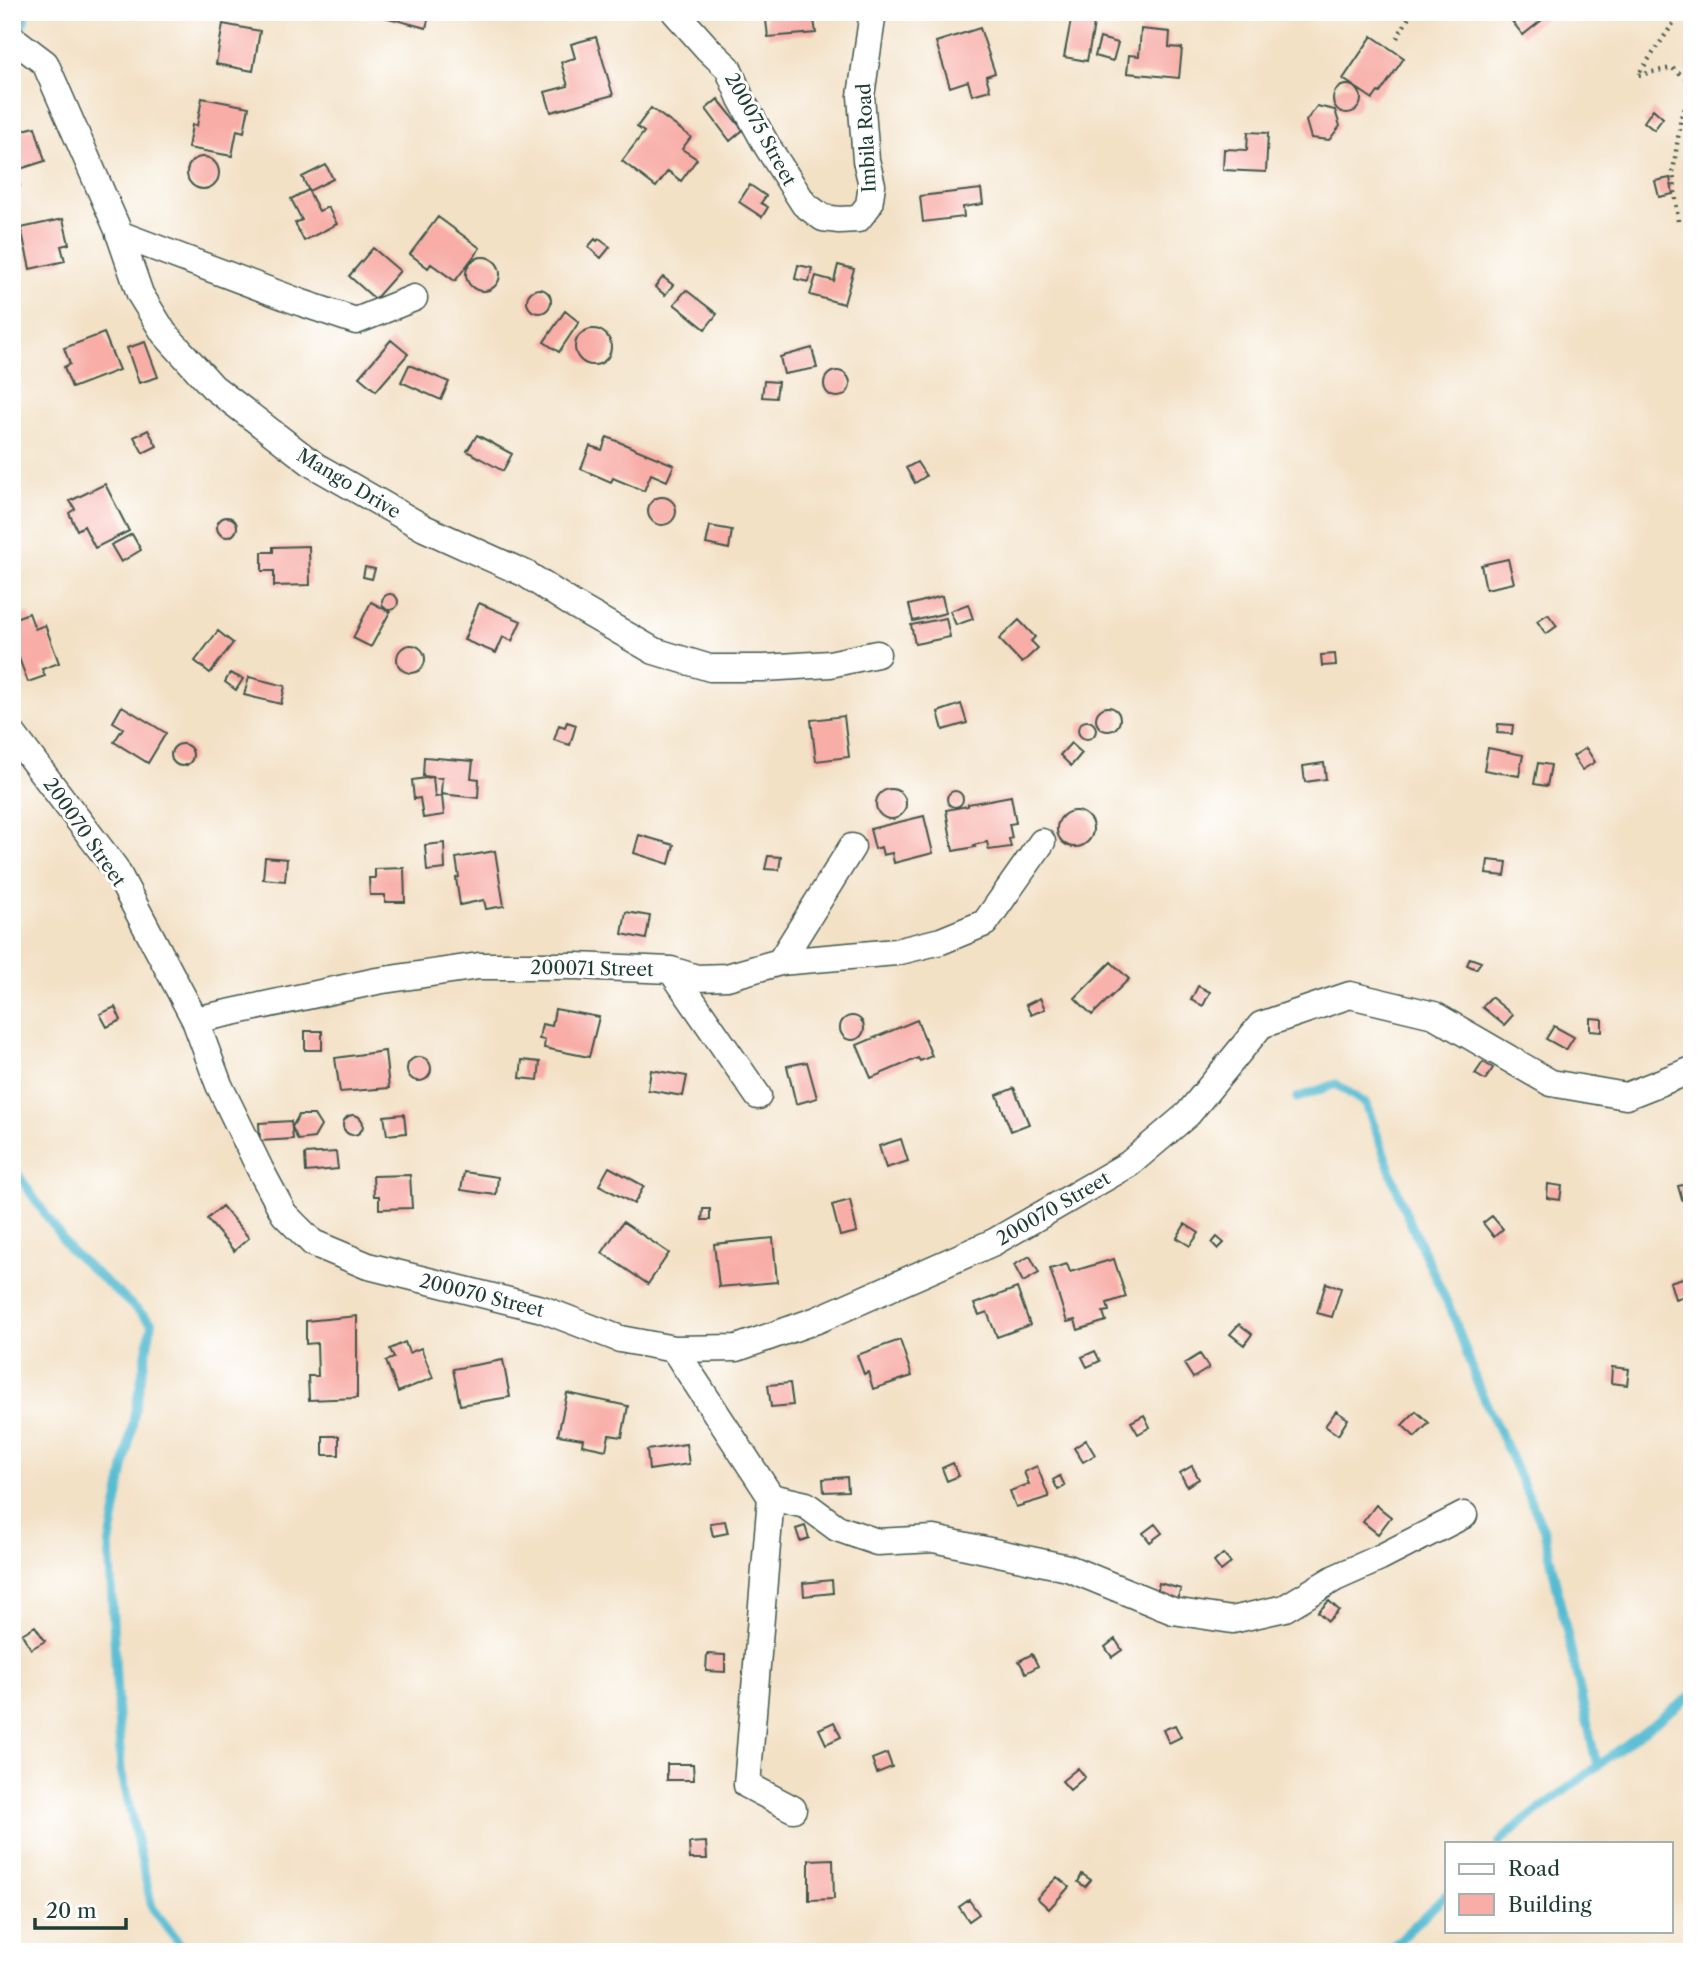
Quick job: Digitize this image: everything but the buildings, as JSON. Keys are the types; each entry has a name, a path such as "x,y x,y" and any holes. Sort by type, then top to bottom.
{"street":[{"name":"200075 Street","path":"675,12 728,68 741,99 767,146 804,204 823,218 858,219"},
{"name":"Imbila Road","path":"858,219 869,205 872,185 866,160 860,96 873,12"},
{"name":"Mango Drive","path":"12,38 44,64 119,234 141,294 164,333 213,387 314,465 424,528 526,574 654,651 710,668 830,664 877,654"},
{"path":"119,234 356,321 414,298"},
{"name":"200070 Street","path":"12,733 114,868 195,1020 219,1085 260,1169 284,1214 313,1243 369,1266 542,1309 620,1339 674,1349 737,1348 817,1320 994,1242 1129,1164 1188,1114 1261,1025 1350,995 1434,1015 1551,1083 1626,1096 1692,1070"},
{"name":"200071 Street","path":"195,1020 377,981 479,966 671,970 697,978 727,977 780,962 896,953 941,941 985,923 1042,842"},
{"path":"780,962 852,847"},
{"path":"671,970 758,1096"},
{"path":"674,1349 771,1497 747,1785 793,1809"},
{"path":"771,1497 806,1505 837,1528 877,1542 934,1539 1068,1568 1173,1611 1232,1620 1285,1608 1335,1578 1464,1515"}],"path":[{"path":"1397,38 1412,12"},
{"path":"1681,12 1638,75 1672,68 1692,82"},
{"path":"1678,221 1674,172 1681,117 1692,93"}],"waterway":[{"path":"19,33 27,12"},
{"path":"1297,1098 1336,1084 1366,1104 1405,1211 1455,1320 1477,1383 1544,1530 1597,1766"},
{"path":"12,1166 70,1250 152,1323 109,1546 121,1770 152,1907 186,1952"},
{"path":"1500,1842 1516,1827 1692,1695"},
{"path":"1387,1952 1445,1896"}]}
